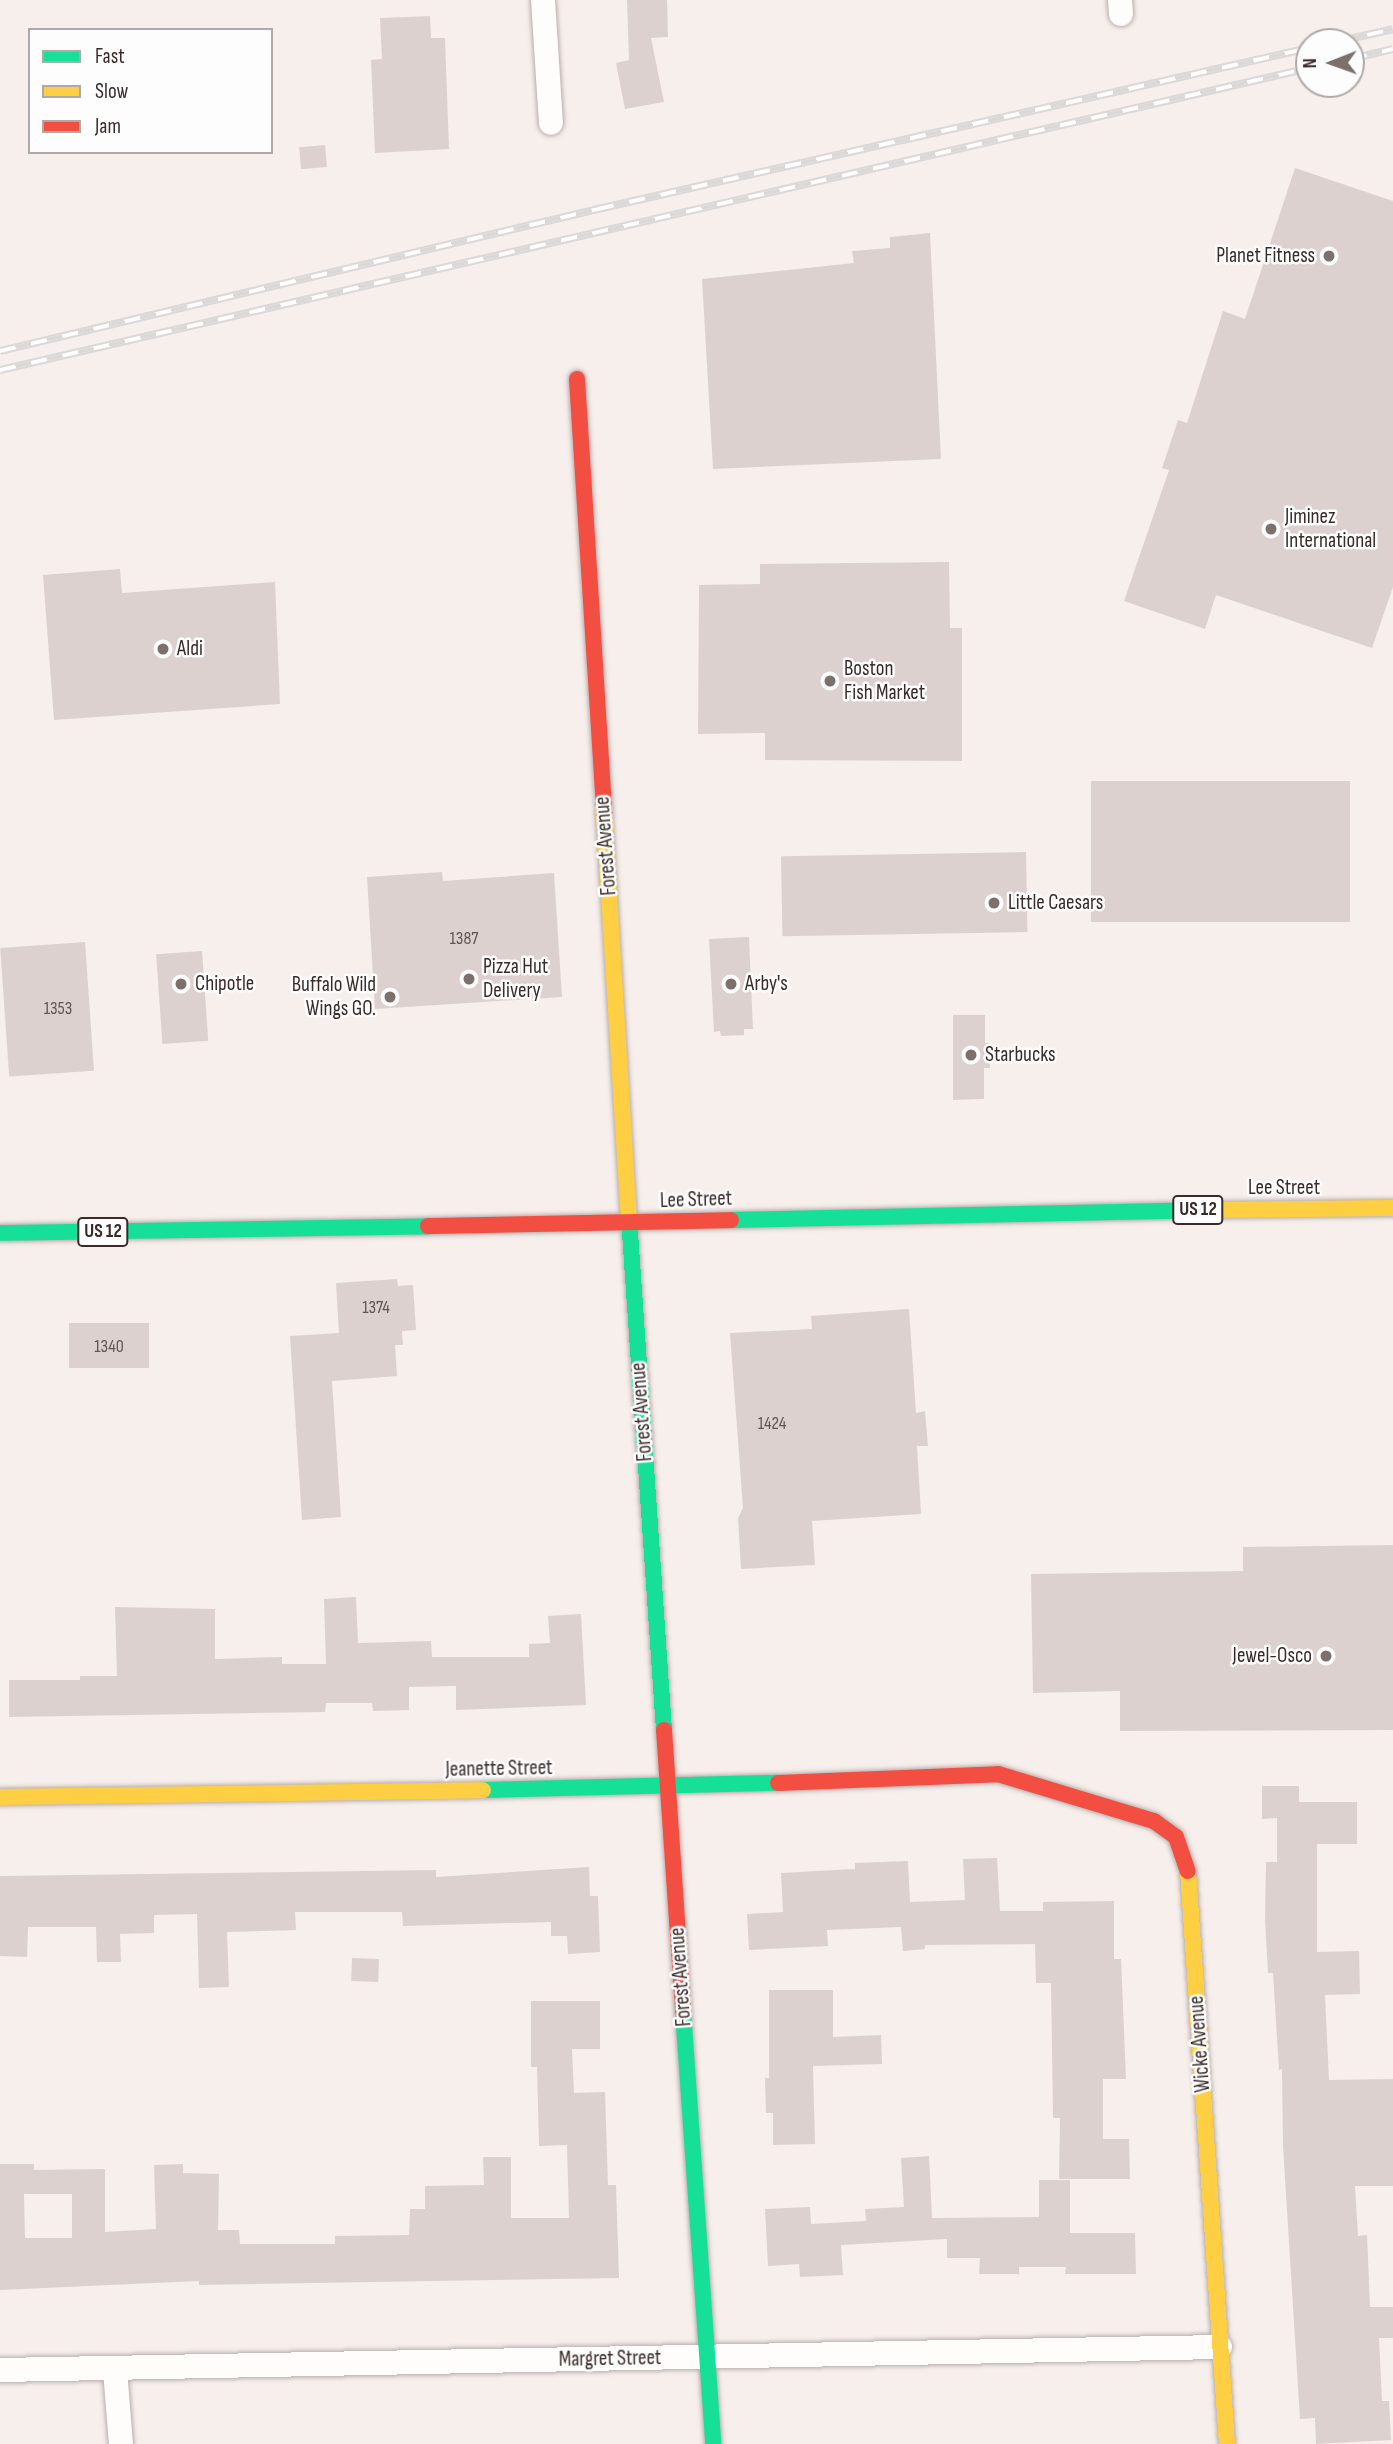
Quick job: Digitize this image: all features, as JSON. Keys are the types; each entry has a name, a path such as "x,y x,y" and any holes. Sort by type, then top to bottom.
{"street":[{"path":"543,0 551,123"},
{"name":"Forest Avenue","path":"577,379 629,1223 713,2444"},
{"name":"Lee Street","path":"0,1233 629,1223 1051,1211 1393,1208"},
{"name":"Jeanette Street","path":"0,1797 668,1787 998,1774"},
{"name":"Wicke Avenue","path":"998,1774 1154,1821 1176,1837 1188,1864 1227,2444"},
{"name":"Margret Street","path":"0,2370 115,2370 1220,2347"},
{"path":"115,2370 121,2444"}],"building":[{"path":"627,0 667,0 668,37 651,38 664,102 625,109 616,63 629,60"},
{"path":"430,16 431,38 445,38 449,149 375,153 371,60 382,59 380,18"},
{"path":"325,145 327,167 301,169 299,147"},
{"path":"1295,168 1393,201 1393,587 1372,648 1216,595 1205,629 1124,601 1169,470 1162,468 1178,420 1187,423 1223,311 1245,319"},
{"path":"930,233 941,459 713,469 702,279 854,263 852,251 890,248 890,237"},
{"name":"Boston Fish Market","path":"949,562 950,628 962,628 962,761 765,760 765,733 698,734 699,585 760,584 760,564"},
{"name":"Aldi","path":"120,569 122,593 275,582 280,704 54,720 43,575"},
{"path":"1091,781 1350,781 1350,922 1091,922"},
{"path":"1026,852 1027,932 782,936 781,856"},
{"path":"442,872 443,881 554,873 562,997 375,1009 367,877"},
{"name":"Arby's","path":"749,937 753,1029 744,1029 744,1035 721,1036 720,1031 714,1032 709,939"},
{"path":"85,942 94,1071 9,1077 0,948"},
{"name":"Chipotle","path":"202,951 208,1041 162,1044 156,954"},
{"name":"Starbucks","path":"953,1015 985,1015 985,1043 989,1043 990,1068 984,1068 984,1099 953,1100"},
{"path":"397,1279 398,1286 413,1285 416,1330 402,1331 403,1345 395,1345 397,1376 332,1381 341,1517 302,1520 290,1336 339,1333 336,1283"},
{"path":"909,1309 916,1413 925,1411 928,1446 917,1446 921,1514 812,1521 815,1565 741,1569 738,1518 743,1508 730,1333 812,1329 811,1316"},
{"path":"69,1323 149,1323 149,1368 69,1368"},
{"path":"1393,1545 1393,1730 1120,1731 1120,1691 1033,1693 1031,1574 1243,1571 1243,1547"},
{"path":"356,1597 358,1643 431,1641 432,1657 529,1657 529,1644 550,1643 548,1616 581,1614 586,1705 456,1710 456,1686 409,1687 409,1710 373,1711 372,1703 326,1703 325,1712 9,1717 9,1680 80,1680 80,1676 117,1676 115,1607 215,1609 215,1659 282,1657 282,1664 326,1664 324,1599"},
{"path":"1262,1786 1299,1786 1299,1802 1357,1802 1357,1844 1317,1844 1317,1952 1359,1951 1360,1994 1325,1995 1329,2080 1393,2079 1393,2186 1355,2186 1358,2236 1367,2235 1370,2307 1393,2307 1393,2338 1379,2338 1382,2401 1389,2401 1391,2440 1316,2444 1315,2418 1300,2419 1283,2146 1282,2069 1279,2070 1273,1973 1268,1973 1265,1920 1266,1862 1277,1862 1277,1818 1262,1819"},
{"path":"997,1858 1000,1911 1043,1911 1043,1902 1114,1901 1114,1959 1121,1959 1126,2079 1103,2079 1103,2139 1129,2139 1130,2179 1059,2179 1060,2118 1053,2118 1051,1983 1036,1983 1035,1944 925,1945 925,1949 903,1951 901,1927 827,1930 828,1946 749,1950 747,1914 783,1912 781,1873 855,1869 855,1863 908,1861 910,1902 965,1900 963,1859"},
{"path":"589,1867 590,1896 598,1896 600,1952 568,1954 567,1936 551,1936 551,1922 403,1926 402,1912 295,1912 296,1930 227,1932 229,1987 199,1988 197,1914 154,1915 154,1933 120,1934 121,1962 97,1962 96,1927 28,1927 27,1957 0,1956 0,1876 436,1870 436,1877"},
{"path":"352,1958 379,1959 378,1982 351,1981"},
{"path":"769,1990 833,1990 833,2037 881,2035 882,2064 813,2066 815,2144 773,2145 773,2113 766,2113 765,2078 769,2078"},
{"path":"531,2001 600,2001 600,2049 572,2049 574,2093 605,2092 608,2185 616,2185 619,2278 199,2285 199,2281 0,2290 0,2164 34,2164 34,2170 105,2169 105,2232 156,2229 154,2165 183,2164 183,2173 219,2174 218,2230 239,2230 240,2244 335,2244 335,2236 409,2235 410,2209 425,2209 425,2186 484,2185 483,2157 511,2157 511,2218 569,2218 567,2145 539,2146 537,2067 531,2067","holes":["24,2194 72,2194 72,2238 25,2238"]},
{"path":"929,2156 932,2218 1039,2217 1039,2180 1070,2180 1070,2233 1135,2233 1136,2274 1065,2274 1066,2267 1019,2267 1019,2274 979,2274 980,2258 947,2258 947,2239 841,2245 843,2275 800,2277 799,2264 768,2266 765,2209 810,2207 811,2224 866,2221 865,2209 904,2207 901,2158"}],"railway":[{"path":"1365,35 1393,29"},
{"path":"1365,56 1393,49"},
{"path":"0,351 598,209 1295,51"},
{"path":"0,370 1295,71"}],"traffic: fast":[{"path":"731,1220 1200,1210"},
{"path":"629,1218 664,1730"},
{"path":"0,1233 428,1226"},
{"path":"483,1790 778,1783"},
{"path":"683,2011 713,2444"}],"traffic: slow":[{"path":"604,813 629,1218"},
{"path":"1200,1210 1393,1208"},
{"path":"0,1797 483,1790"},
{"path":"1188,1871 1227,2444"}],"traffic: jam":[{"path":"577,379 604,813"},
{"path":"428,1226 731,1220"},
{"path":"664,1730 683,2011"},
{"path":"778,1783 998,1774 1154,1821 1176,1837 1188,1871"}],"place":[{"name":"Planet Fitness","path":"1329,256"},
{"name":"Jiminez International","path":"1271,529"},
{"name":"Aldi","path":"163,649"},
{"name":"Boston Fish Market","path":"830,681"},
{"name":"Little Caesars","path":"994,903"},
{"name":"Pizza Hut Delivery","path":"469,979"},
{"name":"Chipotle","path":"181,984"},
{"name":"Arby's","path":"731,984"},
{"name":"Buffalo Wild Wings GO.","path":"390,997"},
{"name":"Starbucks","path":"971,1055"},
{"name":"Jewel-Osco","path":"1326,1656"}]}
